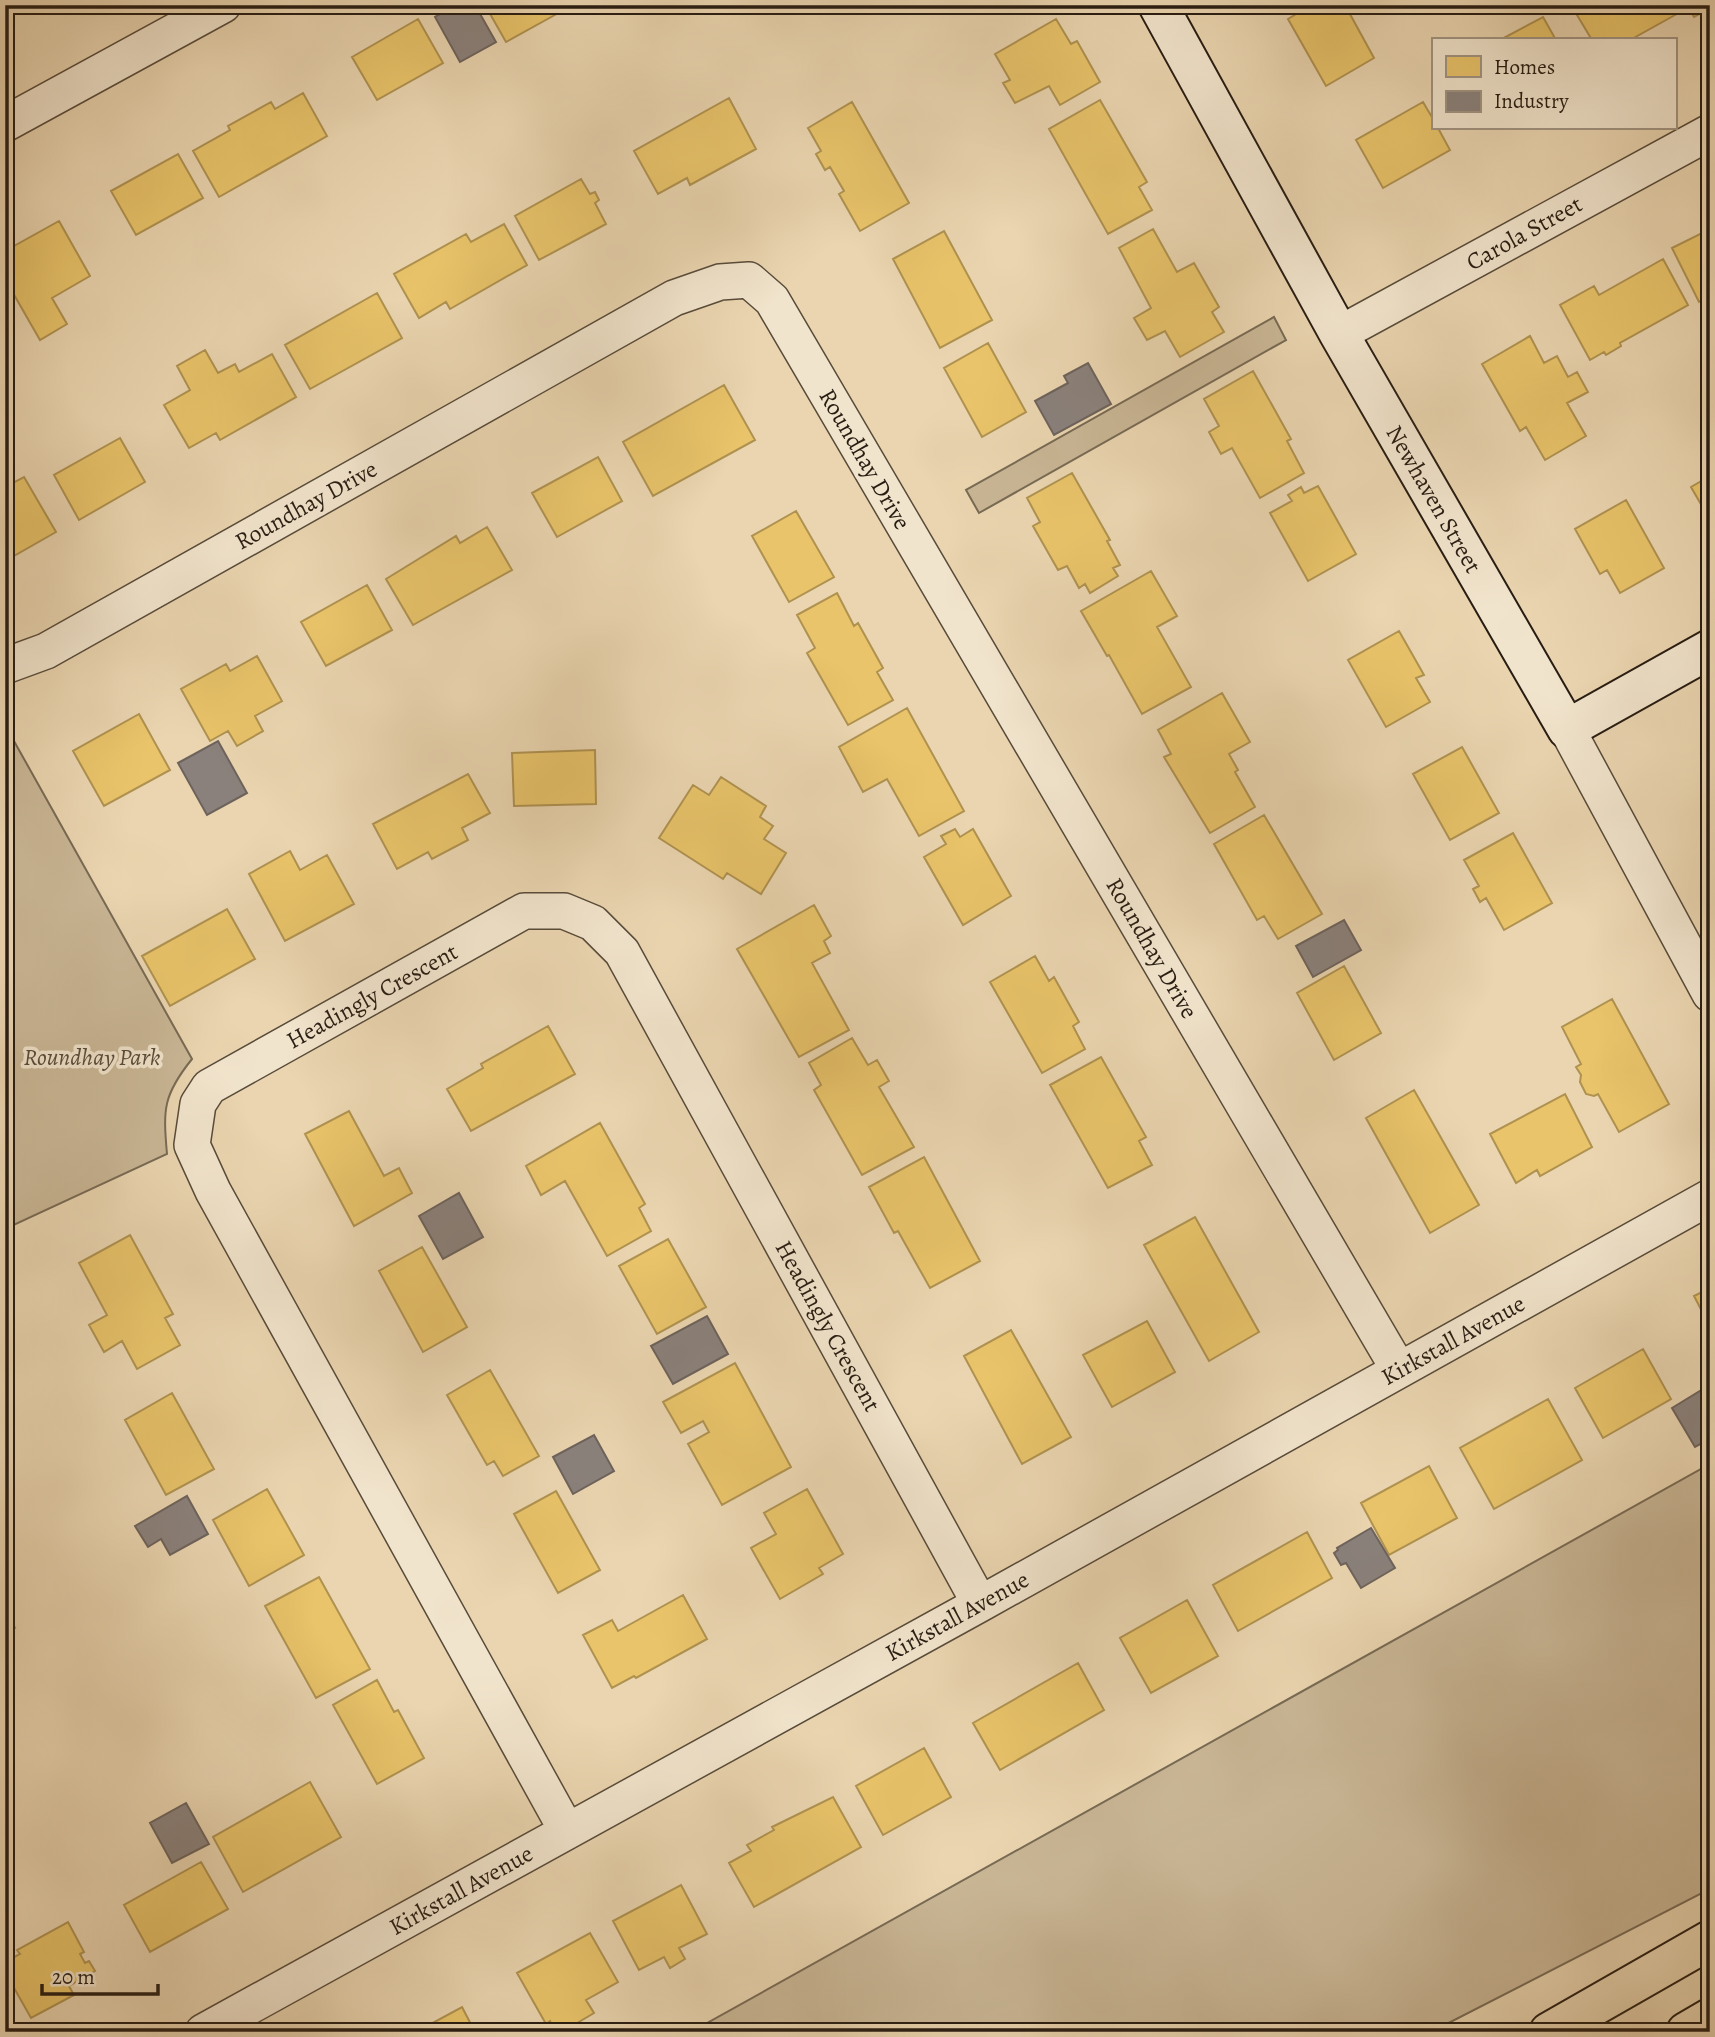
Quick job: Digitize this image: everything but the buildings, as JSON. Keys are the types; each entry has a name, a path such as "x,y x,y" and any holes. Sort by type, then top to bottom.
{"main road":[{"path":"1549,2032 1710,1940"},
{"path":"1686,2032 1710,2018"}],"street":[{"path":"5,124 223,5"},
{"name":"Newhaven Street","path":"1158,5 1339,334 1567,729 1710,994"},
{"name":"Carola Street","path":"1339,334 1710,132"},
{"name":"Roundhay Drive","path":"5,666 46,651 674,298 720,282 749,280 772,300 1399,1370"},
{"path":"1567,729 1710,649"},
{"name":"Headingly Crescent","path":"567,1831 213,1191 192,1145 198,1104 209,1087 524,911 564,911 593,923 622,952 980,1604"},
{"name":"Kirkstall Avenue","path":"204,2032 1710,1197"}],"green space":[{"path":"1274,317 1286,340 979,513 966,490"},
{"name":"Roundhay Park","path":"5,725 192,1059 175,1083 167,1103 167,1154 5,1229"},
{"path":"1710,1464 1710,1889 1431,2032 691,2032"}]}
